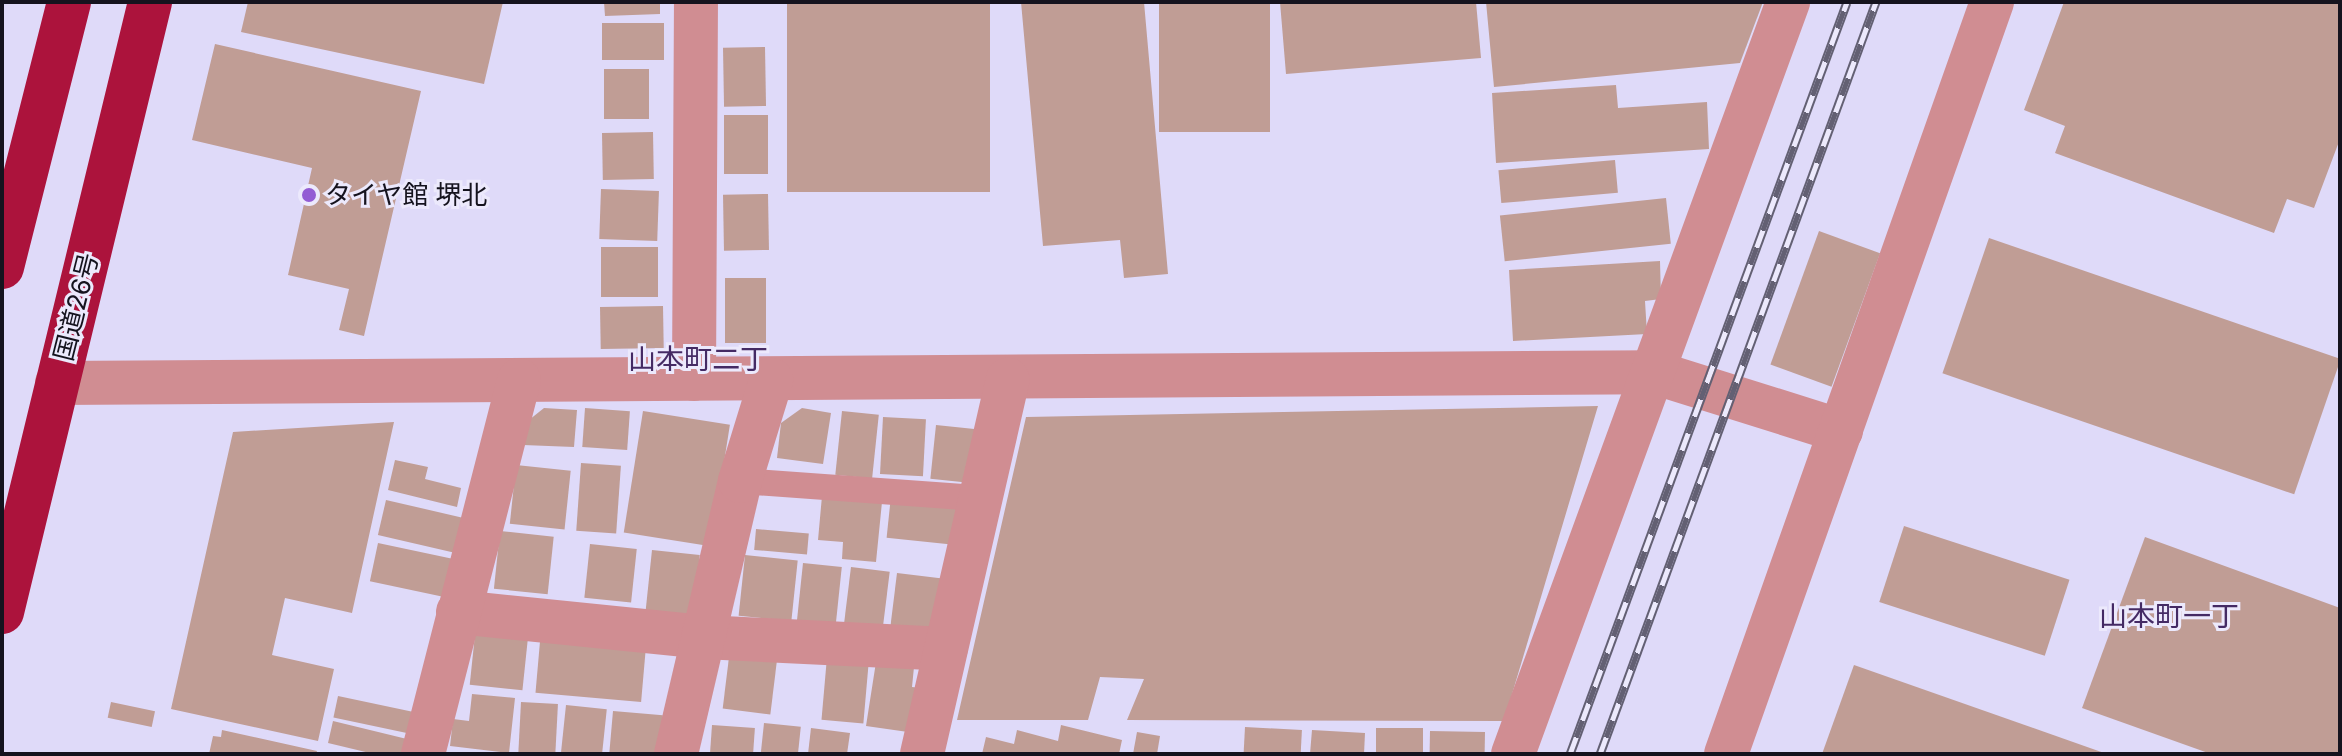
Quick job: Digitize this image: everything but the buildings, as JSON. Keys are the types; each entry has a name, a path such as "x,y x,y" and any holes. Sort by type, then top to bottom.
{"highway":[{"path":"2,267 69,2"},
{"name":"国道26号","path":"2,612 150,2"}],"street":[{"path":"694,379 696,2"},
{"path":"1513,754 1788,2"},
{"path":"1726,754 1992,2"},
{"path":"57,383 1008,380 1653,372 1841,431"},
{"path":"423,754 519,380"},
{"path":"676,754 740,481 771,380"},
{"path":"922,754 1008,380"},
{"path":"458,612 703,637 946,649"}],"lane":[{"path":"740,481 980,498"}],"railway":[{"path":"1570,754 1847,2"},
{"path":"1600,754 1876,2"}],"place":[{"name":"タイヤ館 堺北","path":"309,195"}],"district":[{"name":"山本町二丁","path":"698,359"},
{"name":"山本町一丁","path":"2169,616"}]}
